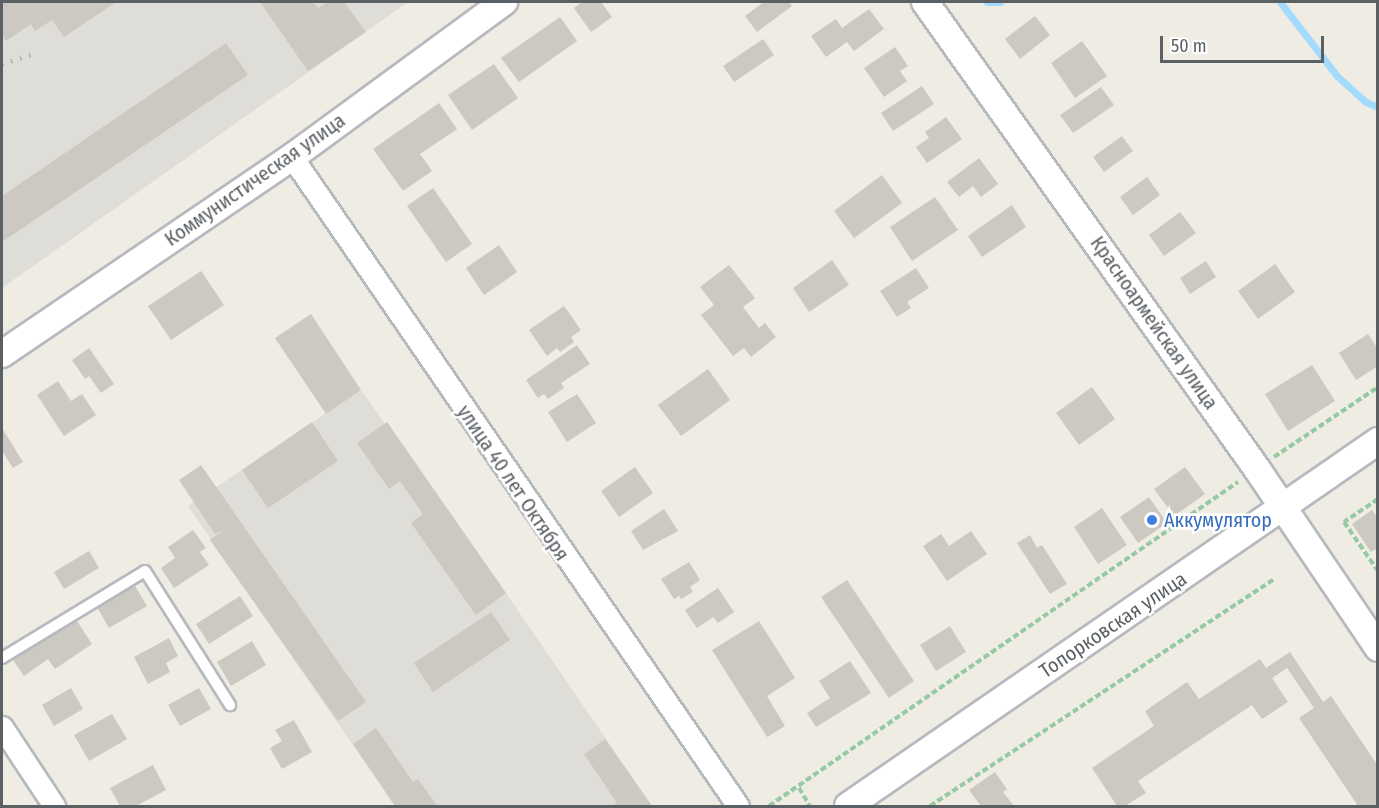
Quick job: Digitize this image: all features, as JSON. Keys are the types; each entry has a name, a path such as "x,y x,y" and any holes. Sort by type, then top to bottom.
{"street":[{"name":"Коммунистическая улица","path":"2,354 292,157 504,2"},
{"name":"Красноармейская улица","path":"925,2 1257,469 1377,648"},
{"name":"улица 40 лет Октября","path":"292,157 738,807"},
{"name":"Топорковская улица","path":"848,807 1377,441"},
{"path":"2,727 54,807"}],"lane":[{"path":"2,658 145,571 230,705"}],"path":[{"path":"769,807 1377,387"},
{"path":"1377,499 1344,522 1377,571"},
{"path":"930,807 1273,580"},
{"path":"799,788 810,807"}],"shaded area":[{"path":"2,2 408,2 2,288"},
{"path":"361,390 506,593 652,806 395,806 188,506"}],"building":[{"path":"2,2 116,2 64,37 52,20 35,31 31,24 6,41 2,34"},
{"path":"260,2 313,2 318,8 328,2 344,2 366,32 308,71"},
{"path":"582,2 601,2 612,17 591,32 574,8"},
{"path":"764,2 789,2 792,6 757,32 745,16"},
{"path":"869,9 884,29 854,51 847,42 826,57 811,36 836,19 842,28"},
{"path":"1035,16 1050,35 1020,59 1005,39"},
{"path":"560,17 577,41 519,82 501,58"},
{"path":"763,39 774,55 734,82 723,66"},
{"path":"1082,41 1107,76 1075,98 1051,63"},
{"path":"226,43 248,75 2,242 2,196"},
{"path":"895,47 908,66 900,71 907,81 884,97 864,68"},
{"path":"494,64 518,98 472,130 448,95"},
{"path":"922,86 934,104 893,131 881,113"},
{"path":"1101,87 1114,105 1073,133 1060,115"},
{"path":"439,103 457,129 420,154 432,171 403,191 373,149"},
{"path":"946,117 962,139 927,163 916,147 929,138 925,132"},
{"path":"1122,136 1133,151 1104,172 1093,157"},
{"path":"979,158 998,184 981,197 973,186 959,197 947,182"},
{"path":"882,175 902,203 854,238 834,211"},
{"path":"1147,177 1160,195 1133,215 1120,197"},
{"path":"433,188 472,244 446,262 407,206"},
{"path":"935,197 958,230 912,261 890,227"},
{"path":"1012,205 1026,227 982,257 968,236"},
{"path":"1180,212 1196,233 1164,256 1149,235"},
{"path":"499,245 517,272 484,295 466,268"},
{"path":"832,260 849,285 809,312 793,288"},
{"path":"1206,261 1216,277 1190,294 1180,278"},
{"path":"1275,264 1295,292 1258,319 1238,291"},
{"path":"729,265 755,298 743,307 759,328 765,323 776,337 751,357 744,348 733,356 701,315 714,305 700,287"},
{"path":"916,268 929,288 907,302 911,308 897,317 880,291"},
{"path":"201,271 224,305 171,340 148,306"},
{"path":"564,306 581,330 571,337 574,342 560,352 557,348 547,356 529,330"},
{"path":"311,314 361,390 326,414 275,338"},
{"path":"1368,334 1378,349 1378,366 1356,380 1339,353"},
{"path":"577,345 590,364 561,383 564,388 548,399 544,394 538,398 526,380"},
{"path":"89,348 114,384 101,393 89,376 85,379 72,360"},
{"path":"1312,365 1335,401 1288,431 1265,394"},
{"path":"708,369 730,400 681,436 658,405"},
{"path":"58,381 71,401 82,394 96,415 64,436 37,395"},
{"path":"1092,387 1115,419 1079,445 1056,413"},
{"path":"577,394 596,423 567,442 548,412"},
{"path":"312,422 338,461 268,508 242,470"},
{"path":"387,422 506,593 476,615 411,523 423,514 400,481 389,489 357,443"},
{"path":"2,428 23,462 13,468 2,451"},
{"path":"201,465 366,702 338,721 210,540 225,529 215,534 179,480"},
{"path":"635,467 653,493 619,517 601,491"},
{"path":"1185,467 1205,494 1174,516 1154,489"},
{"path":"1149,497 1167,523 1138,543 1120,517"},
{"path":"1102,508 1127,545 1098,564 1074,527"},
{"path":"664,509 678,531 643,550 631,531"},
{"path":"1372,510 1378,518 1378,548 1371,552 1352,524"},
{"path":"193,530 206,548 200,552 209,565 174,588 161,568 175,558 168,547"},
{"path":"971,531 987,554 947,581 923,546 941,534 949,546"},
{"path":"1030,535 1037,548 1042,545 1067,584 1050,594 1017,543"},
{"path":"89,551 99,568 64,589 54,572"},
{"path":"689,562 700,580 690,587 693,592 681,599 679,596 674,599 661,579"},
{"path":"847,580 914,681 889,698 821,597"},
{"path":"135,586 147,606 109,628 97,607"},
{"path":"718,588 734,612 718,623 713,617 697,628 685,610"},
{"path":"240,596 253,616 209,644 196,624"},
{"path":"491,612 510,640 433,692 414,663"},
{"path":"73,615 92,644 55,669 48,659 24,676 11,657"},
{"path":"759,621 795,678 767,696 785,726 767,737 712,650"},
{"path":"950,626 966,652 936,671 920,645"},
{"path":"169,638 178,656 166,663 170,672 148,684 134,657"},
{"path":"252,641 266,665 231,686 217,662"},
{"path":"1290,652 1323,702 1331,696 1378,766 1378,806 1358,806 1299,718 1314,708 1287,668 1272,678 1288,702 1262,719 1252,705 1138,781 1146,793 1125,806 1117,806 1092,768 1154,726 1145,711 1187,682 1199,699 1260,659 1266,668"},
{"path":"850,661 871,693 816,727 807,713 830,698 819,681"},
{"path":"71,688 83,709 54,726 42,705"},
{"path":"199,688 211,709 180,726 168,705"},
{"path":"112,714 127,739 89,761 74,735"},
{"path":"294,720 312,752 282,769 270,748 282,741 275,730"},
{"path":"376,728 413,782 418,779 437,806 395,806 353,744"},
{"path":"605,739 652,806 611,806 617,803 584,754"},
{"path":"153,765 166,790 136,806 120,806 110,788"},
{"path":"995,772 1007,789 1003,792 1014,806 981,806 969,790"}],"waterway":[{"path":"987,2 1000,2"},
{"path":"1280,2 1337,76 1366,102 1378,107"}],"railway":[{"path":"2,64 33,54"}],"place":[{"name":"Аккумулятор","path":"1152,520"}]}
